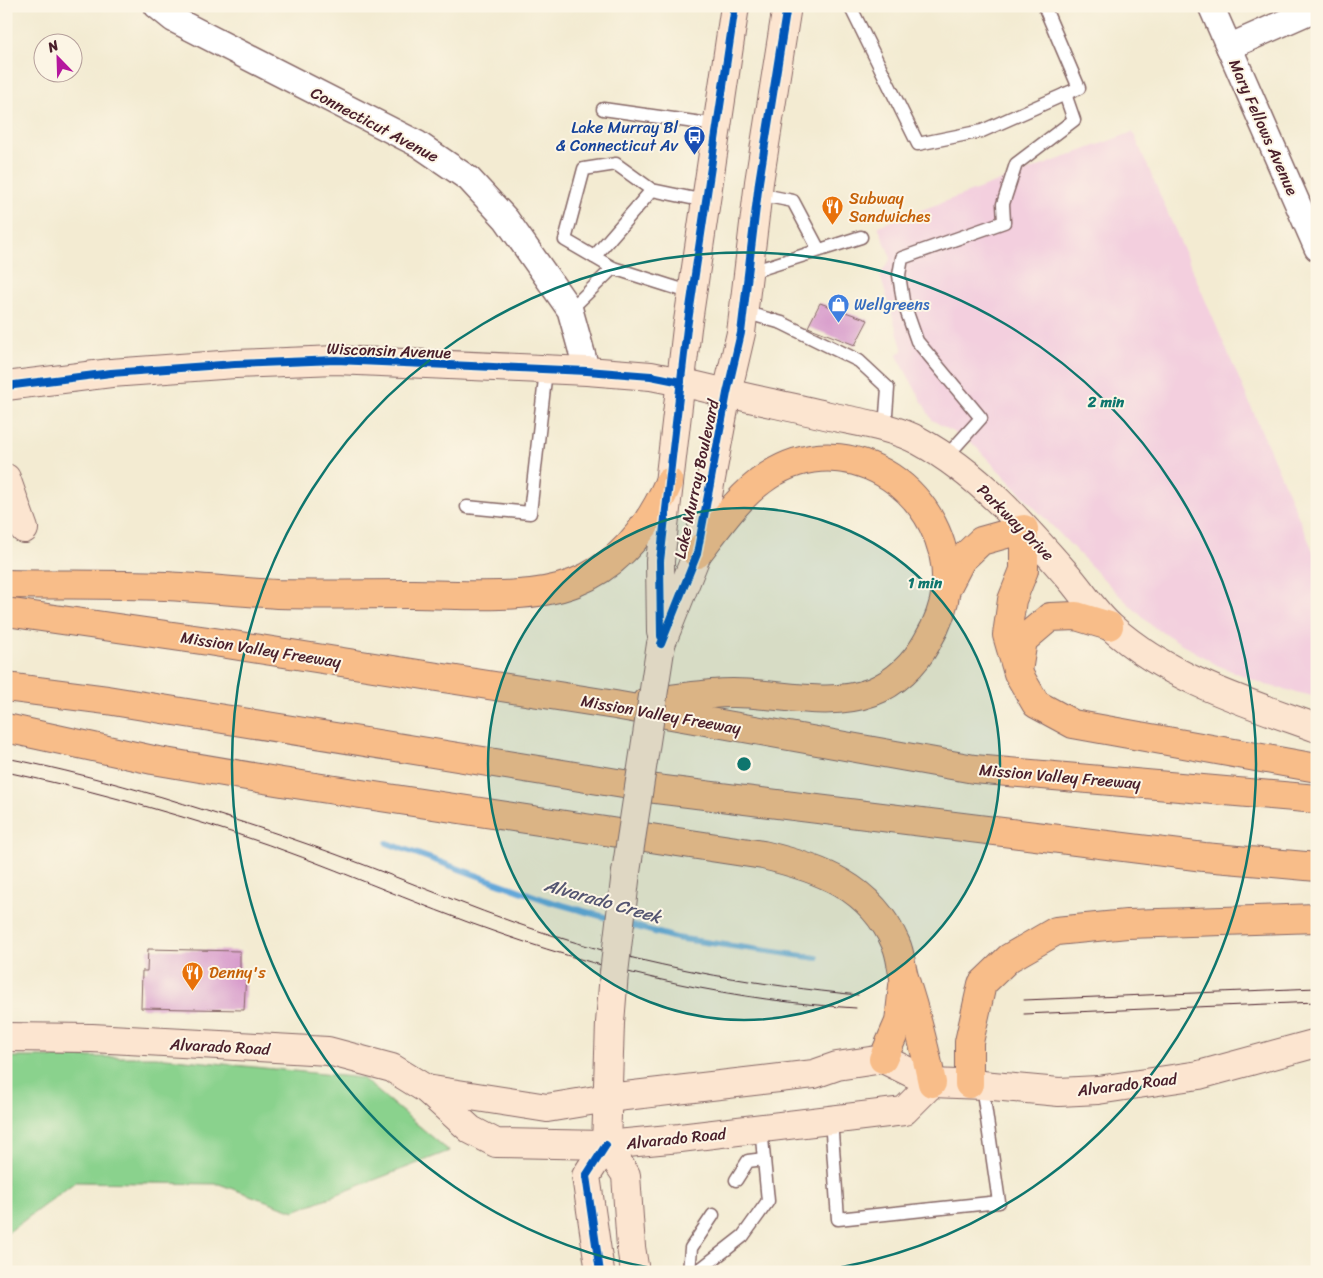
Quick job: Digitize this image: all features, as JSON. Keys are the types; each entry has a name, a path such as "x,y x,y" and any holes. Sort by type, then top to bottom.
{"highway":[{"path":"697,554 750,490 768,475 790,465 810,460 830,458 852,460 885,473 900,482 914,497 927,515 937,534 944,560 946,590"},
{"path":"6,584 164,586 278,594 504,594 545,592 574,583 600,570 624,551 641,532 662,498 669,482"},
{"path":"615,705 733,693 784,698 836,699 872,692 907,670 920,655 933,632 946,590 961,560 981,541 1024,529 1024,570 1012,600 1007,635 1018,672 1036,704 1073,724 1317,768"},
{"name":"Mission Valley Freeway","path":"6,612 208,641 615,705 974,769 1317,799"},
{"path":"1018,672 1023,640 1050,617 1076,616 1110,626"},
{"path":"6,687 116,701 648,788 1204,857 1317,867"},
{"path":"6,728 153,760 282,782 763,855 798,863 828,875 851,888 882,920 896,944 922,1034 932,1083"},
{"path":"975,1084 969,1042 982,984 1009,958 1056,931 1127,924 1317,918"},
{"path":"883,1059 899,1022 904,977"}],"main road":[{"name":"Lake Murray Boulevard","path":"606,1145 614,973 626,872 662,644 660,561 692,293 735,6"},
{"name":"Lake Murray Boulevard","path":"662,644 697,554 727,393 741,333 758,194 786,6"},
{"name":"Wisconsin Avenue","path":"6,386 111,372 336,360 587,371 651,376 681,382"},
{"name":"Parkway Drive","path":"681,382 885,428 918,441 970,476 1012,514 1110,626 1153,659 1221,694 1317,728"},
{"path":"6,478 24,528"},
{"name":"Alvarado Road","path":"6,1037 92,1038 328,1051 392,1068 426,1089 470,1130 496,1143 606,1145 904,1111 932,1083"},
{"name":"Alvarado Road","path":"426,1089 546,1108 608,1098 814,1074 837,1066 883,1059 932,1083 975,1084 1059,1092 1098,1090 1199,1075 1317,1043"},
{"path":"600,1272 586,1176 606,1145 626,1175 631,1247 635,1272"}],"street":[{"name":"Mary Fellows Avenue","path":"1211,6 1317,248"},
{"name":"Connecticut Avenue","path":"165,7 173,19 418,144 469,178 506,219 570,310 587,371"},
{"path":"1229,47 1317,8"}],"lane":[{"path":"850,6 918,144 982,131 1079,88 1044,6"},
{"path":"945,458 981,418 917,341 903,301 899,275 902,258 1004,222 1003,204 1016,164 1074,120 1065,94"},
{"path":"603,109 716,125"},
{"path":"692,293 613,268 565,240 584,169 616,164 652,190 705,201"},
{"path":"594,257 652,190"},
{"path":"758,194 793,201 819,250"},
{"path":"748,273 861,237"},
{"path":"570,310 613,268"},
{"path":"744,312 782,323 859,361 888,388 885,428"},
{"path":"467,507 530,513 546,370"},
{"path":"832,1119 838,1220 999,1202 975,1084"},
{"path":"696,1272 742,1236 768,1201 761,1128"},
{"path":"736,1180 748,1161 764,1159"},
{"path":"689,1272 691,1248 713,1215"}],"shaded area":[{"path":"1133,132 1317,560 1317,697 1266,685 1217,665 1152,626 1118,594 972,443 932,420 896,354 903,351 880,275 891,258 878,226"}],"green space":[{"path":"6,1057 156,1057 362,1078 449,1151 294,1211 219,1184 75,1182 6,1234"}],"building":[{"name":"Wellgreens","path":"820,303 868,320 855,345 808,327"},
{"name":"Denny's","path":"148,949 240,951 240,973 246,973 244,1010 141,1008 142,971 147,971"}],"waterway":[{"name":"Alvarado Creek","path":"387,843 548,901 615,920"},
{"name":"Alvarado Creek","path":"627,924 676,938 817,958"}],"tram line":[{"path":"6,758 123,786 249,824 335,854 543,933 609,952 714,975 858,995"},
{"path":"6,772 121,799 234,833 302,857 470,923 590,962 678,984 722,992 767,999 856,1008"},
{"path":"1024,1000 1317,988"},
{"path":"1024,1014 1317,1002"}],"cycle path":[{"path":"661,636 660,561 687,328 735,6"},
{"path":"661,644 697,554 727,393 741,333 759,182 787,6"},
{"path":"6,386 111,373 235,364 336,360 587,371 651,376 681,382"},
{"path":"600,1272 586,1176 606,1145"}],"place":[{"name":"Lake Murray Bl & Connecticut Av","path":"694,155"},
{"name":"Subway Sandwiches","path":"833,226"},
{"name":"Wellgreens","path":"838,323"},
{"name":"Denny's","path":"193,991"}]}
